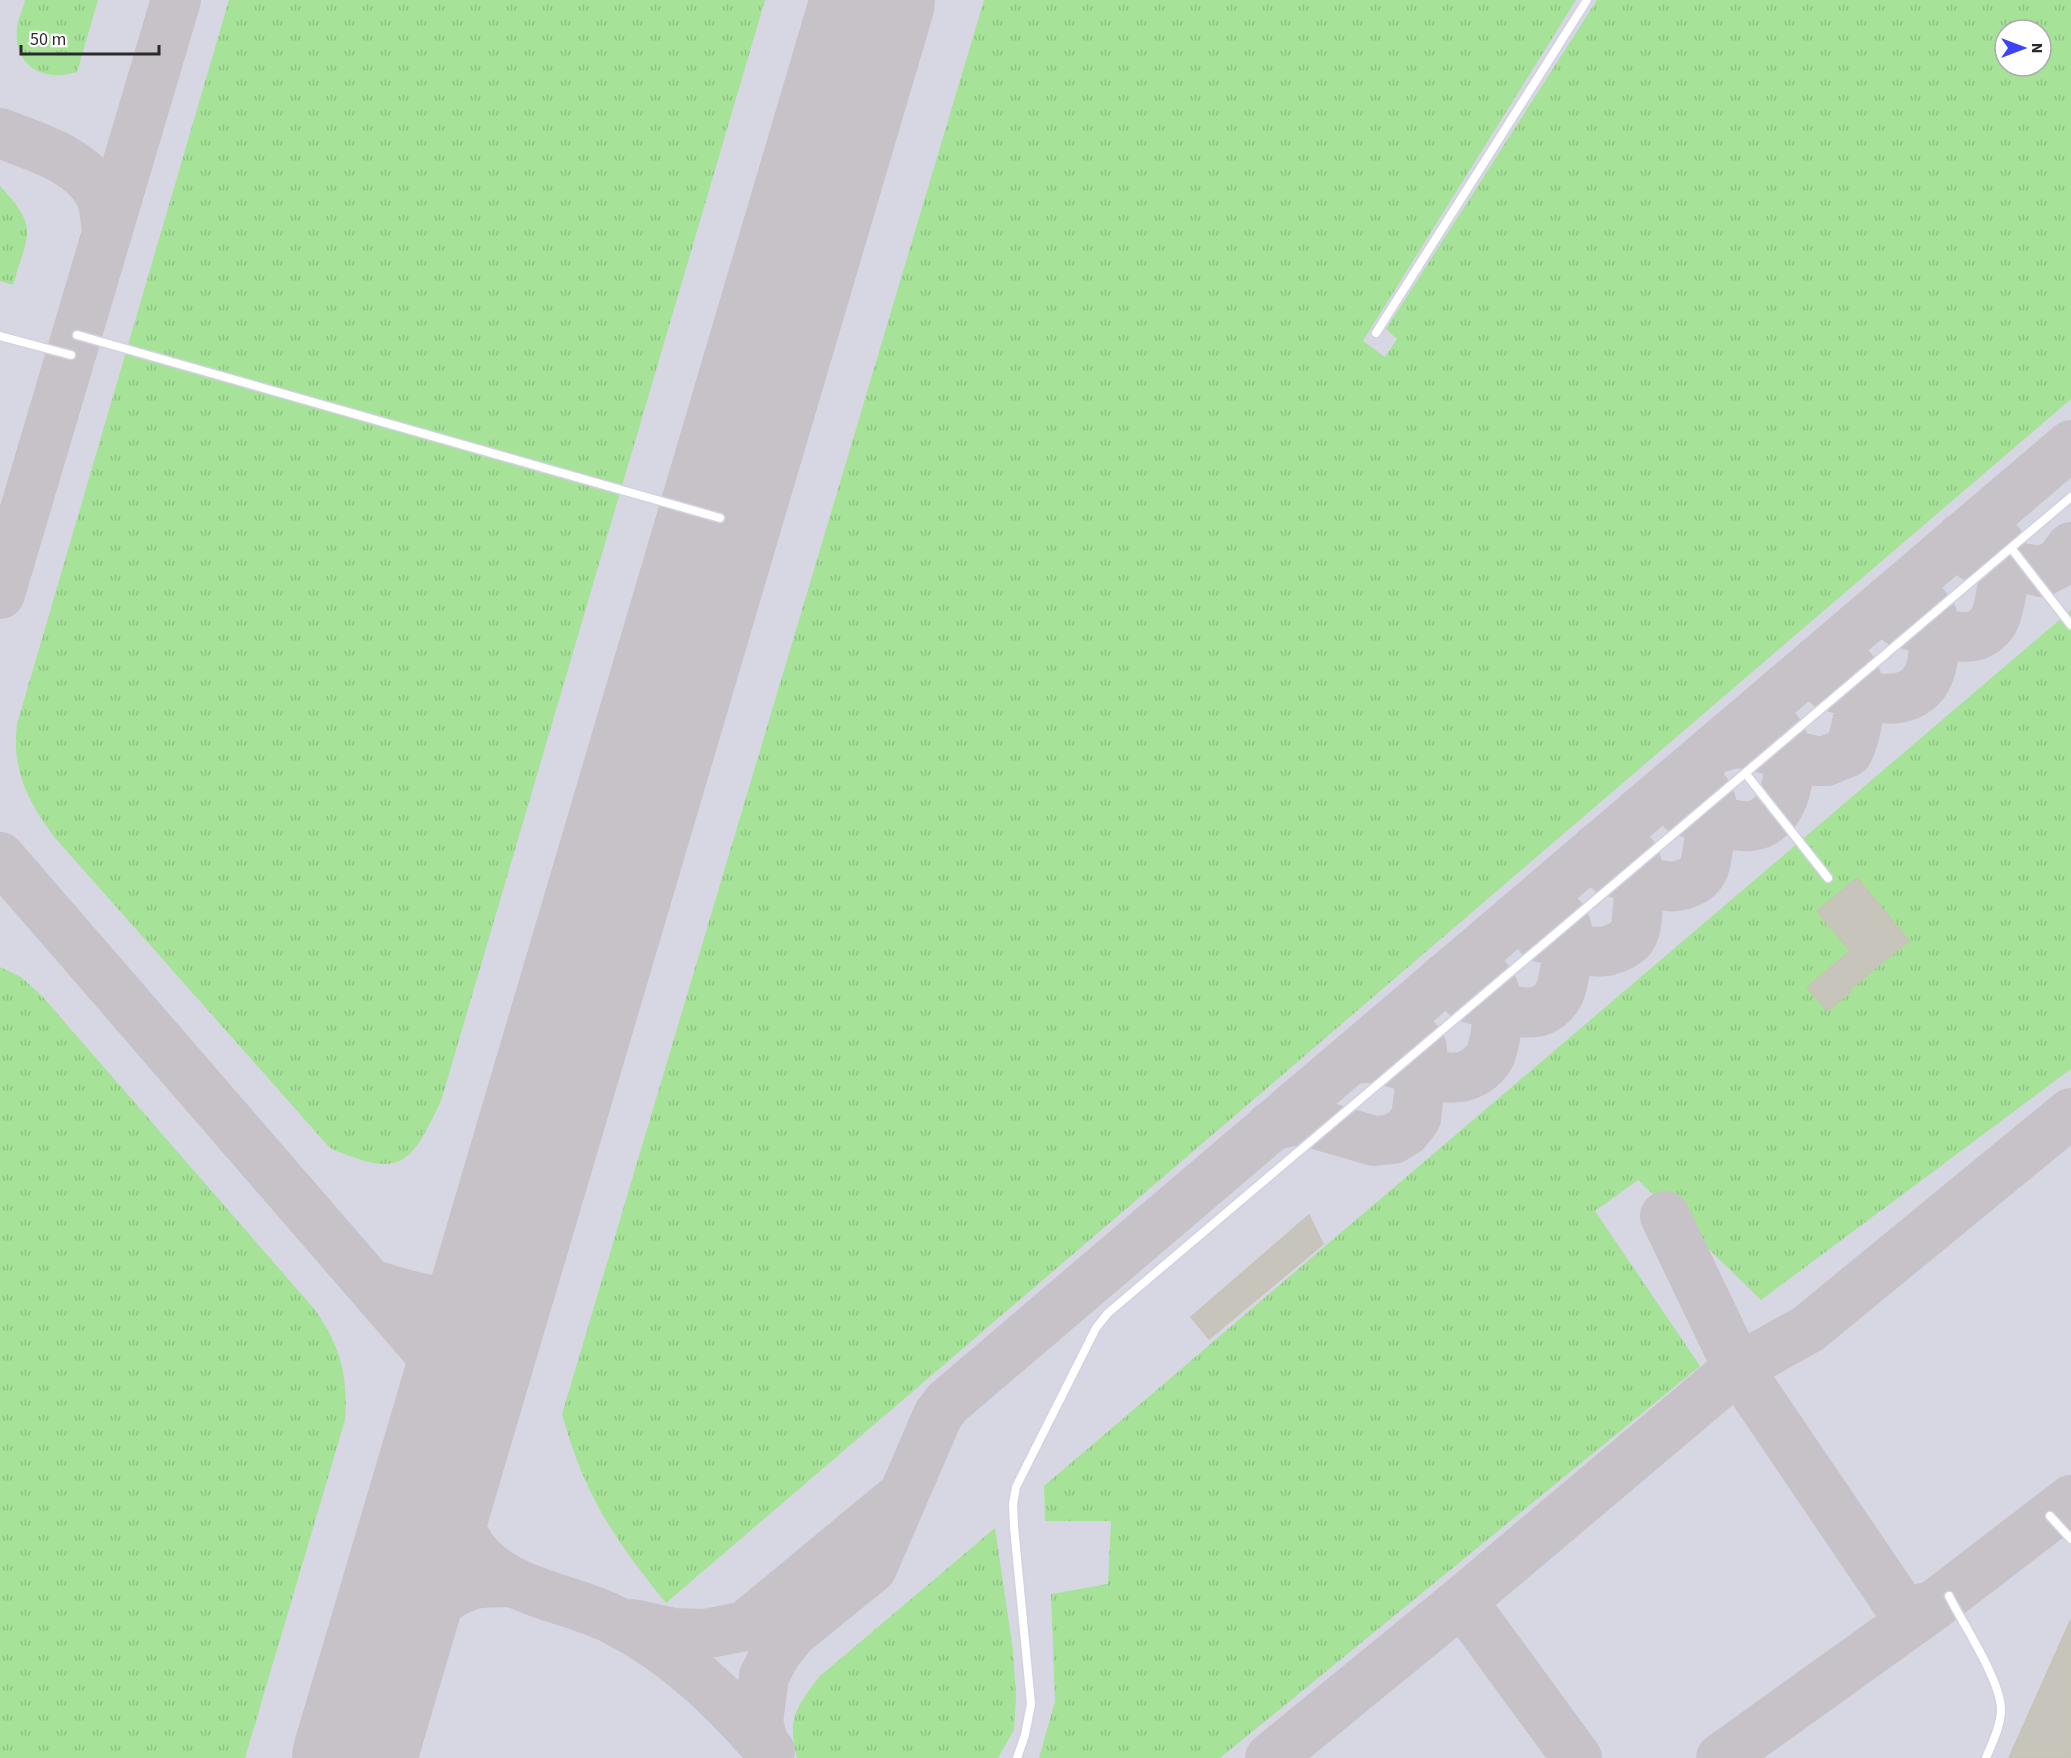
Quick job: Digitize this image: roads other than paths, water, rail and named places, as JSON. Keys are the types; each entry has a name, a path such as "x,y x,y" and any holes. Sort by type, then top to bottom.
{"lane":[{"path":"1376,333 1587,0"},
{"path":"77,335 720,518"},
{"path":"0,336 71,356"},
{"path":"1017,1758 1025,1735 1031,1704 1014,1527 1014,1495 1096,1328 1108,1313 2071,496"},
{"path":"2011,548 2071,625"},
{"path":"1746,774 1828,878"},
{"path":"2050,1516 2071,1539"},
{"path":"1948,1596 1996,1686 2001,1710 1986,1758"}]}
